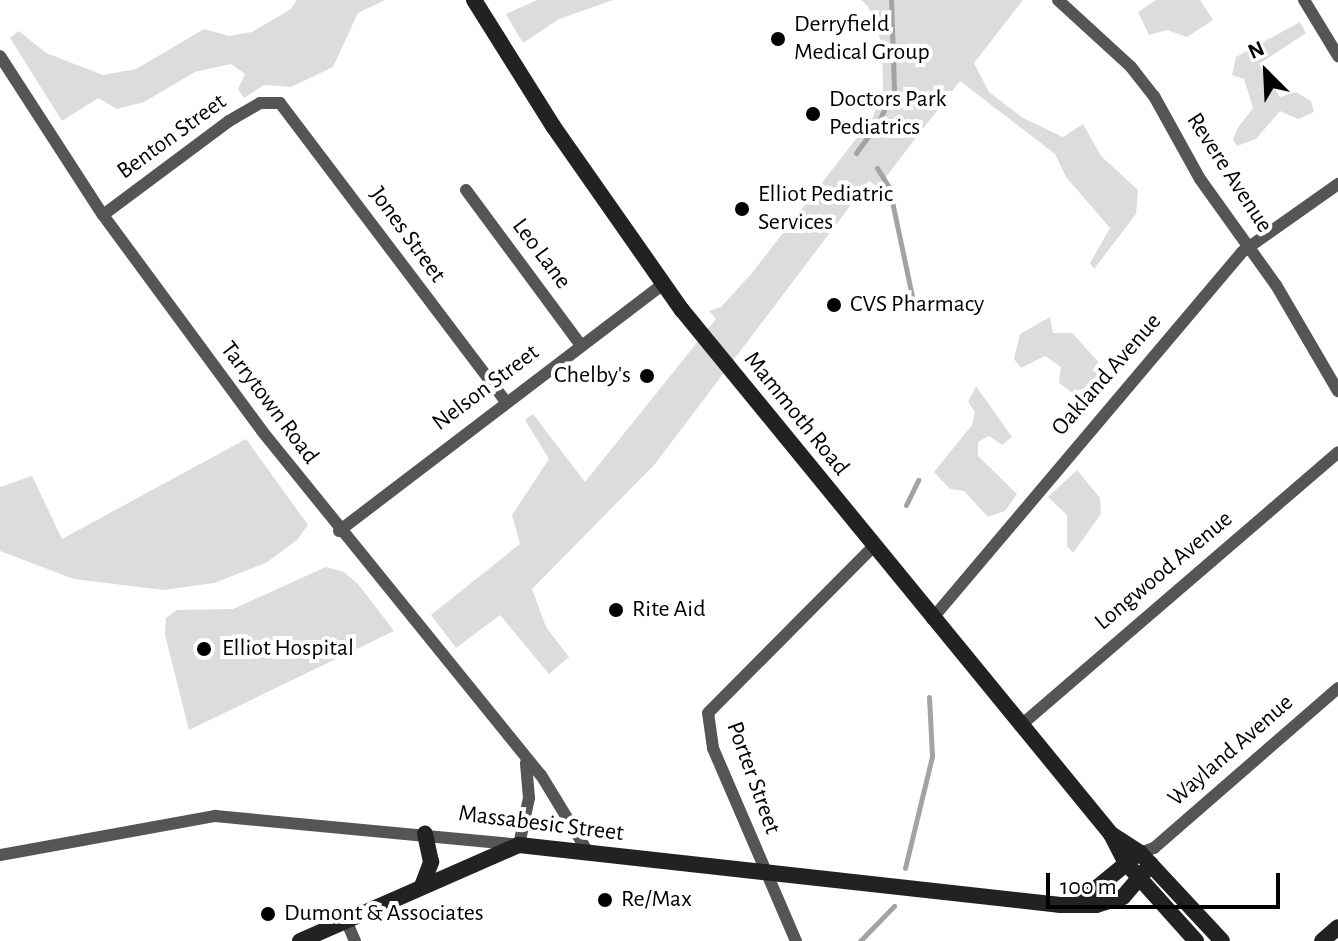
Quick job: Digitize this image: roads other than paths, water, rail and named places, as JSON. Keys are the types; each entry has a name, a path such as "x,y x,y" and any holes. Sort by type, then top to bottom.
{"main road":[{"name":"Mammoth Road","path":"474,0 663,284 873,547 1111,834 1143,857 1222,941"},
{"path":"422,886 431,862 425,834"},
{"name":"Massabesic Street","path":"519,845 767,877 1077,904 1110,903 1141,880"},
{"path":"300,941 519,845"},
{"name":"Mammoth Road","path":"1143,857 1141,880 1196,941"},
{"path":"1077,904 1143,857"},
{"path":"1322,941 1338,927"}],"street":[{"name":"Revere Avenue","path":"1058,0 1143,81 1200,179 1249,245 1338,391"},
{"path":"1304,0 1338,56"},
{"name":"Tarrytown Road","path":"0,56 103,215 339,531 541,775 589,854"},
{"name":"Benton Street","path":"103,215 229,121 270,101"},
{"name":"Jones Street","path":"270,101 288,109 505,400"},
{"name":"Oakland Avenue","path":"932,619 1249,245 1338,184"},
{"name":"Leo Lane","path":"466,190 580,344"},
{"name":"Nelson Street","path":"339,531 505,400 663,284"},
{"name":"Longwood Avenue","path":"1020,726 1338,452"},
{"name":"Porter Street","path":"796,941 707,731 708,713 873,547"},
{"name":"Wayland Avenue","path":"1143,857 1338,688"},
{"path":"519,845 529,798 526,760"},
{"name":"Massabesic Street","path":"0,855 196,817 425,834 519,845"},
{"path":"346,920 355,941"}],"waterway":[{"path":"856,153 878,123 894,89 891,0"},
{"path":"877,168 889,187 913,301"},
{"path":"906,505 918,480"},
{"path":"905,868 932,756 929,697"},
{"path":"860,941 894,906"}],"place":[{"name":"Derryfield Medical Group","path":"778,39"},
{"name":"Doctors Park Pediatrics","path":"813,114"},
{"name":"Elliot Pediatric Services","path":"742,209"},
{"name":"CVS Pharmacy","path":"834,305"},
{"name":"Chelby's","path":"647,376"},
{"name":"Rite Aid","path":"616,610"},
{"name":"Elliot Hospital","path":"204,649"},
{"name":"Re/Max","path":"605,900"},
{"name":"Dumont & Associates","path":"268,914"}]}
